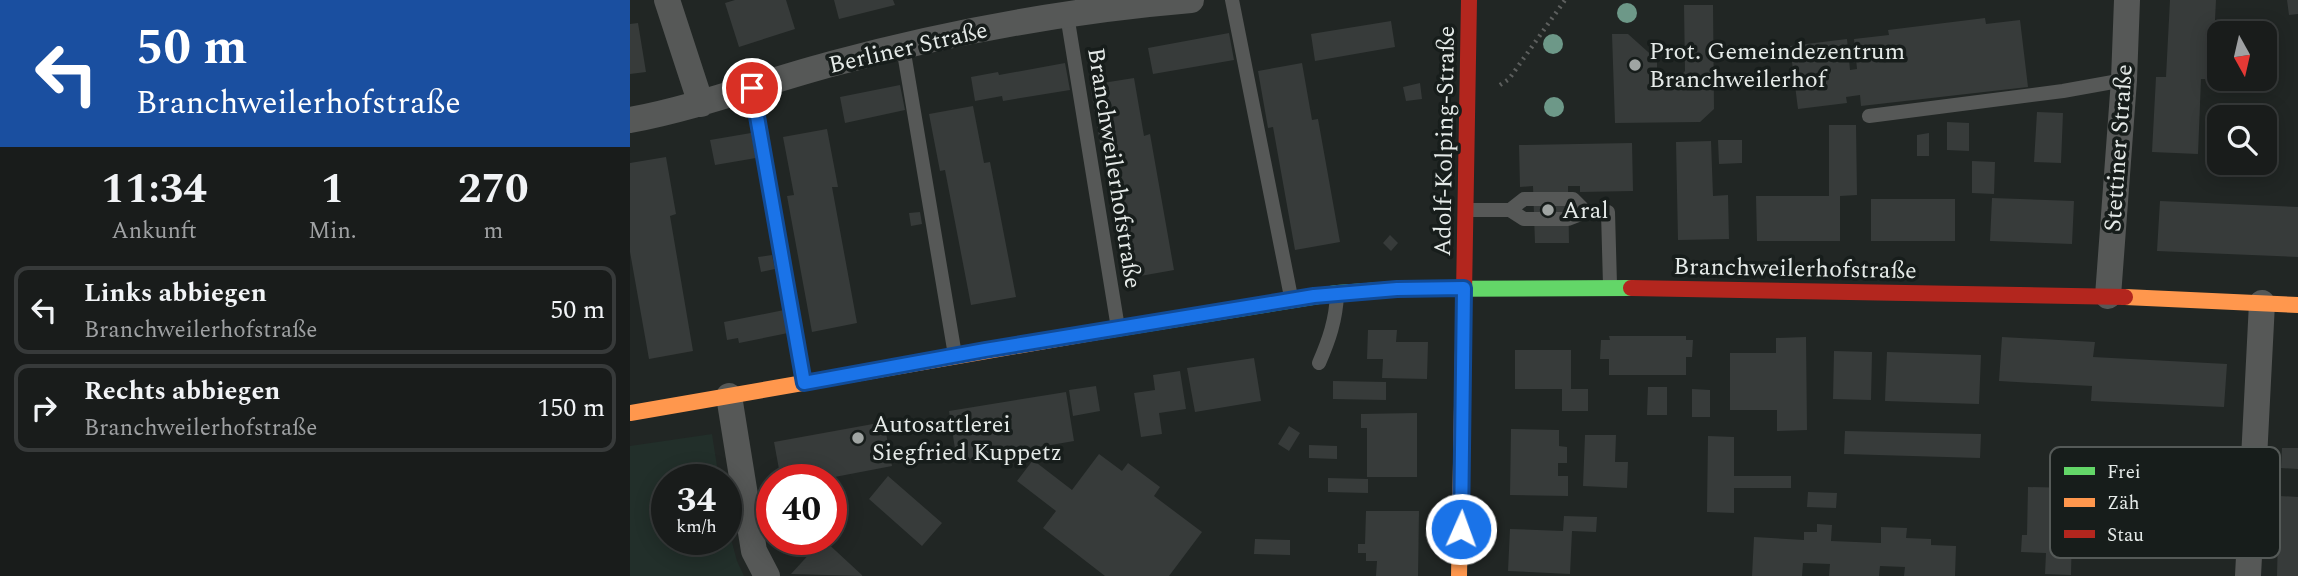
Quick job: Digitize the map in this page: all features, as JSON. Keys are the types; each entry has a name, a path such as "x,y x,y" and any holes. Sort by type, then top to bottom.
{"street":[{"path":"667,0 701,104"},
{"name":"Berliner Straße","path":"630,120 701,104 835,63 903,47 1067,15 1191,0"},
{"name":"Adolf-Kolping-Straße","path":"1459,576 1469,0"},
{"name":"Stettiner Straße","path":"2108,296 2124,80 2127,0"},
{"name":"Branchweilerhofstraße","path":"630,413 955,355 1337,293 1464,288 1610,288 2108,296 2298,305"},
{"path":"2255,447 2262,303"},
{"path":"729,396 756,508"},
{"path":"756,542 754,551 766,576"},
{"path":"2248,576 2249,558"}],"lane":[{"path":"1232,0 1291,299"},
{"name":"Branchweilerhofstraße","path":"1067,15 1118,329"},
{"path":"903,47 955,355"},
{"path":"1869,116 2063,91 2124,80"},
{"path":"752,88 804,383"},
{"path":"1467,210 1510,210 1524,219 1568,219 1586,212 1608,212 1610,288"},
{"path":"1319,363 1332,333 1337,310 1337,293"}],"path":[{"path":"1467,106 1509,79 1565,0"}],"shaded area":[{"path":"712,434 717,464 651,464 651,555 735,555 744,576 630,576 630,446"}],"building":[{"path":"735,0 786,0 795,29 739,47 725,3"},
{"path":"834,0 893,0 895,5 839,19"},
{"path":"2170,0 2216,0 2215,21 2207,21 2207,79 2201,79 2198,154 2152,152 2156,77 2166,77"},
{"path":"2287,0 2298,0 2298,14 2289,15"},
{"name":"Prot. Gemeindezentrum Branchweilerhof","path":"1684,5 1713,5 1714,109 1700,122 1615,123 1612,34 1628,34 1657,60 1657,82 1674,84 1685,71"},
{"path":"1985,18 1986,24 2020,20 2028,87 1861,106 1860,95 1846,97 1847,103 1798,109 1790,46 1847,39 1850,70 1857,69 1854,39 1889,35 1888,30"},
{"path":"1391,21 1395,47 1315,61 1311,34"},
{"path":"638,23 646,72 630,74 630,24"},
{"path":"1229,33 1234,60 1153,74 1148,48"},
{"path":"1065,63 1070,90 1003,101 1002,96 975,101 971,77 998,72 999,75"},
{"path":"1302,63 1312,120 1318,119 1340,242 1295,250 1273,127 1268,128 1258,71"},
{"path":"1134,78 1144,136 1150,134 1174,270 1129,278 1105,142 1100,143 1090,85"},
{"path":"1420,83 1422,99 1406,101 1403,87"},
{"path":"900,85 905,110 845,123 840,97"},
{"path":"973,106 984,163 990,162 1016,297 971,305 945,170 940,171 929,114"},
{"path":"2037,112 2063,113 2061,163 2034,162"},
{"path":"1947,122 1969,123 1969,151 1947,150"},
{"path":"1829,125 1856,125 1857,195 1840,196 1840,241 1757,241 1756,196 1829,196"},
{"path":"827,129 838,187 832,187 857,323 812,332 787,196 794,195 783,137"},
{"path":"751,133 756,158 715,165 710,140"},
{"path":"1929,133 1929,156 1917,156 1917,135"},
{"path":"1718,140 1742,140 1742,163 1719,164"},
{"path":"1711,141 1713,196 1728,195 1729,239 1678,240 1676,142"},
{"path":"1632,143 1633,191 1580,192 1580,186 1568,186 1569,243 1535,243 1533,186 1520,187 1519,145"},
{"path":"666,157 676,214 670,216 693,351 649,359 630,252 630,163"},
{"path":"1972,161 1995,162 1994,194 1972,193"},
{"path":"1992,198 2074,201 2072,244 1990,241"},
{"path":"1871,199 1955,199 1955,241 1871,241"},
{"path":"2160,201 2298,207 2298,257 2157,251"},
{"path":"920,212 922,224 911,226 909,213"},
{"path":"1390,235 1398,243 1391,251 1383,243"},
{"path":"772,255 775,269 761,272 758,257"},
{"path":"784,310 788,333 739,343 738,338 727,340 724,322"},
{"path":"1368,330 1397,330 1396,342 1428,342 1427,379 1382,378 1383,359 1367,359"},
{"path":"1609,336 1686,336 1686,340 1693,340 1692,357 1686,357 1686,375 1609,375 1609,359 1600,359 1601,340 1610,340"},
{"path":"1806,337 1807,430 1777,431 1777,410 1730,410 1730,353 1776,353 1776,338"},
{"path":"2002,337 2095,342 2093,357 2227,364 2224,407 2091,401 2092,386 1999,381"},
{"path":"1515,350 1571,350 1571,389 1588,389 1588,411 1562,411 1562,389 1515,389"},
{"path":"1834,351 1872,352 1871,400 1833,399"},
{"path":"1887,352 1981,355 1979,404 1885,401"},
{"path":"1254,358 1261,401 1195,412 1187,368"},
{"path":"1180,371 1186,409 1159,413 1162,434 1141,437 1134,393 1155,390 1153,375"},
{"path":"1333,381 1386,382 1386,400 1333,399"},
{"path":"1096,386 1100,411 1073,416 1069,390"},
{"path":"1648,387 1667,387 1667,415 1647,415"},
{"path":"1692,389 1710,390 1710,417 1692,417"},
{"path":"1066,392 1074,441 957,461 949,411"},
{"path":"1417,413 1417,477 1367,477 1367,428 1361,428 1361,414"},
{"path":"884,422 892,466 847,475 847,464 778,464 774,442"},
{"path":"1289,426 1300,433 1289,451 1278,444"},
{"path":"1511,429 1559,430 1559,446 1567,447 1567,463 1558,463 1558,476 1568,476 1568,496 1510,495"},
{"path":"1845,431 1981,434 1980,458 1844,454"},
{"path":"1585,435 1616,435 1615,462 1628,462 1627,488 1583,486"},
{"path":"1708,436 1734,437 1734,476 1791,476 1791,488 1734,488 1734,513 1707,512"},
{"path":"1309,445 1337,446 1337,459 1309,458"},
{"path":"2282,448 2298,448 2298,469 2281,468"},
{"path":"1099,454 1122,471 1128,463 1160,487 1154,496 1202,532 1169,576 1105,576 1043,528 1056,511 1017,481 1033,460 1072,490"},
{"path":"888,476 942,523 922,546 869,499"},
{"path":"1328,478 1368,479 1368,493 1328,492"},
{"path":"2028,487 2050,487 2050,558 2071,558 2071,575 2045,574 2046,553 2021,552 2022,535 2027,535"},
{"path":"1808,492 1837,493 1836,508 1807,507"},
{"path":"2280,496 2298,497 2298,576 2277,576 2277,558 2280,558"},
{"path":"1366,511 1419,511 1418,576 1376,576 1377,561 1366,561 1366,553 1358,553 1358,544 1365,544"},
{"path":"1564,516 1597,517 1596,532 1572,531 1570,574 1508,571 1510,529 1563,531"},
{"path":"1817,524 1832,525 1831,541 1881,543 1881,527 1907,528 1906,538 1931,539 1931,545 1956,546 1955,576 1904,576 1905,567 1880,566 1879,576 1829,576 1830,564 1803,563 1802,576 1752,576 1754,537 1804,540 1804,532 1817,532"},
{"path":"1255,539 1290,540 1290,555 1254,554"},
{"path":"808,555 840,555 863,576 791,574"}],"traffic: fast":[{"path":"1097,332 1337,293 1397,289 1631,288"}],"traffic: slow":[{"path":"1459,576 1464,294"},
{"path":"2125,297 2298,305"},
{"path":"630,413 1097,332"}],"traffic: jam":[{"path":"1464,294 1469,0"},
{"path":"1631,288 2125,297"}],"place":[{"name":"Prot. Gemeindezentrum Branchweilerhof","path":"1635,65"},
{"name":"Aral","path":"1548,210"},
{"name":"Autosattlerei Siegfried Kuppetz","path":"858,438"}],"route":[{"path":"752,88 804,383 1314,296 1397,289 1464,288 1461,529"}]}
